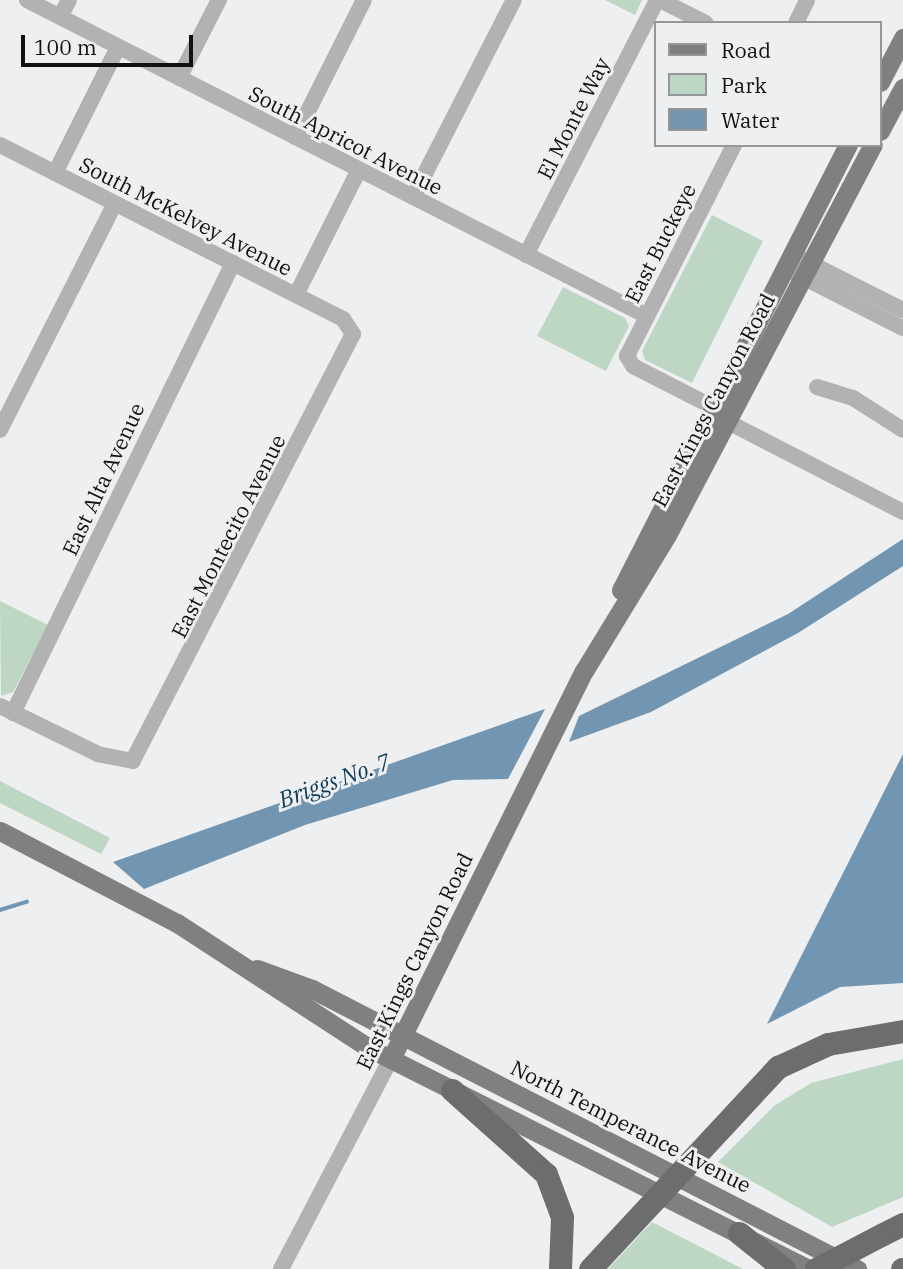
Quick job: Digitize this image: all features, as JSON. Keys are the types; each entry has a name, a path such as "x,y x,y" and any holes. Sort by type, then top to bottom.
{"highway":[{"path":"590,1269 674,1175 778,1067 828,1044 903,1031"},
{"path":"452,1090 546,1174 562,1217 560,1269"},
{"path":"816,1269 903,1224"},
{"path":"739,1233 784,1269"}],"main road":[{"path":"882,78 903,38"},
{"path":"882,129 897,113 903,88"},
{"name":"East Kings Canyon Road","path":"798,266 847,147"},
{"name":"East Kings Canyon Road","path":"391,1059 584,671 798,266 872,147"},
{"name":"East Kings Canyon Road","path":"584,671 679,513 716,421 721,415"},
{"path":"0,831 246,965 292,1003 369,1048 809,1269"},
{"name":"North Temperance Avenue","path":"246,965 383,1025 857,1269"}],"street":[{"name":"South Apricot Avenue","path":"27,0 647,316"},
{"path":"60,17 69,0"},
{"path":"179,78 219,0"},
{"path":"295,137 365,0"},
{"path":"413,197 513,0"},
{"path":"659,0 702,21"},
{"name":"El Monte Way","path":"526,255 659,0"},
{"path":"797,21 807,0"},
{"path":"55,173 118,47"},
{"name":"South McKelvey Avenue","path":"0,145 296,295 351,328"},
{"name":"East Buckeye","path":"721,415 627,362 647,316 733,147"},
{"path":"296,295 359,170"},
{"path":"0,430 115,203"},
{"name":"East Alta Avenue","path":"7,710 233,263"},
{"path":"798,266 903,310"},
{"path":"798,266 903,328"},
{"name":"East Montecito Avenue","path":"7,710 98,754 133,761 351,340 351,328"},
{"path":"817,387 853,398 903,430"},
{"path":"721,415 903,512"},
{"name":"East Kings Canyon Road","path":"281,1269 391,1059"}],"green space":[{"path":"605,0 642,0 635,15"},
{"path":"712,215 763,241 692,383 645,360 642,351"},
{"path":"563,287 625,318 629,326 606,371 537,336"},
{"path":"0,601 48,625 13,692 1,696"},
{"path":"0,781 110,838 101,854 0,803"},
{"path":"903,1059 903,1197 832,1227 718,1162 774,1106 811,1083"},
{"path":"652,1222 743,1269 608,1269"}],"water":[{"path":"903,539 903,566 798,633 651,712 569,742 579,716 788,614"},
{"path":"545,709 508,779 453,780 305,825 144,889 113,862"},
{"path":"903,754 903,983 840,987 767,1024"}],"waterway":[{"name":"Briggs No. 7","path":"0,910 27,902"}]}
